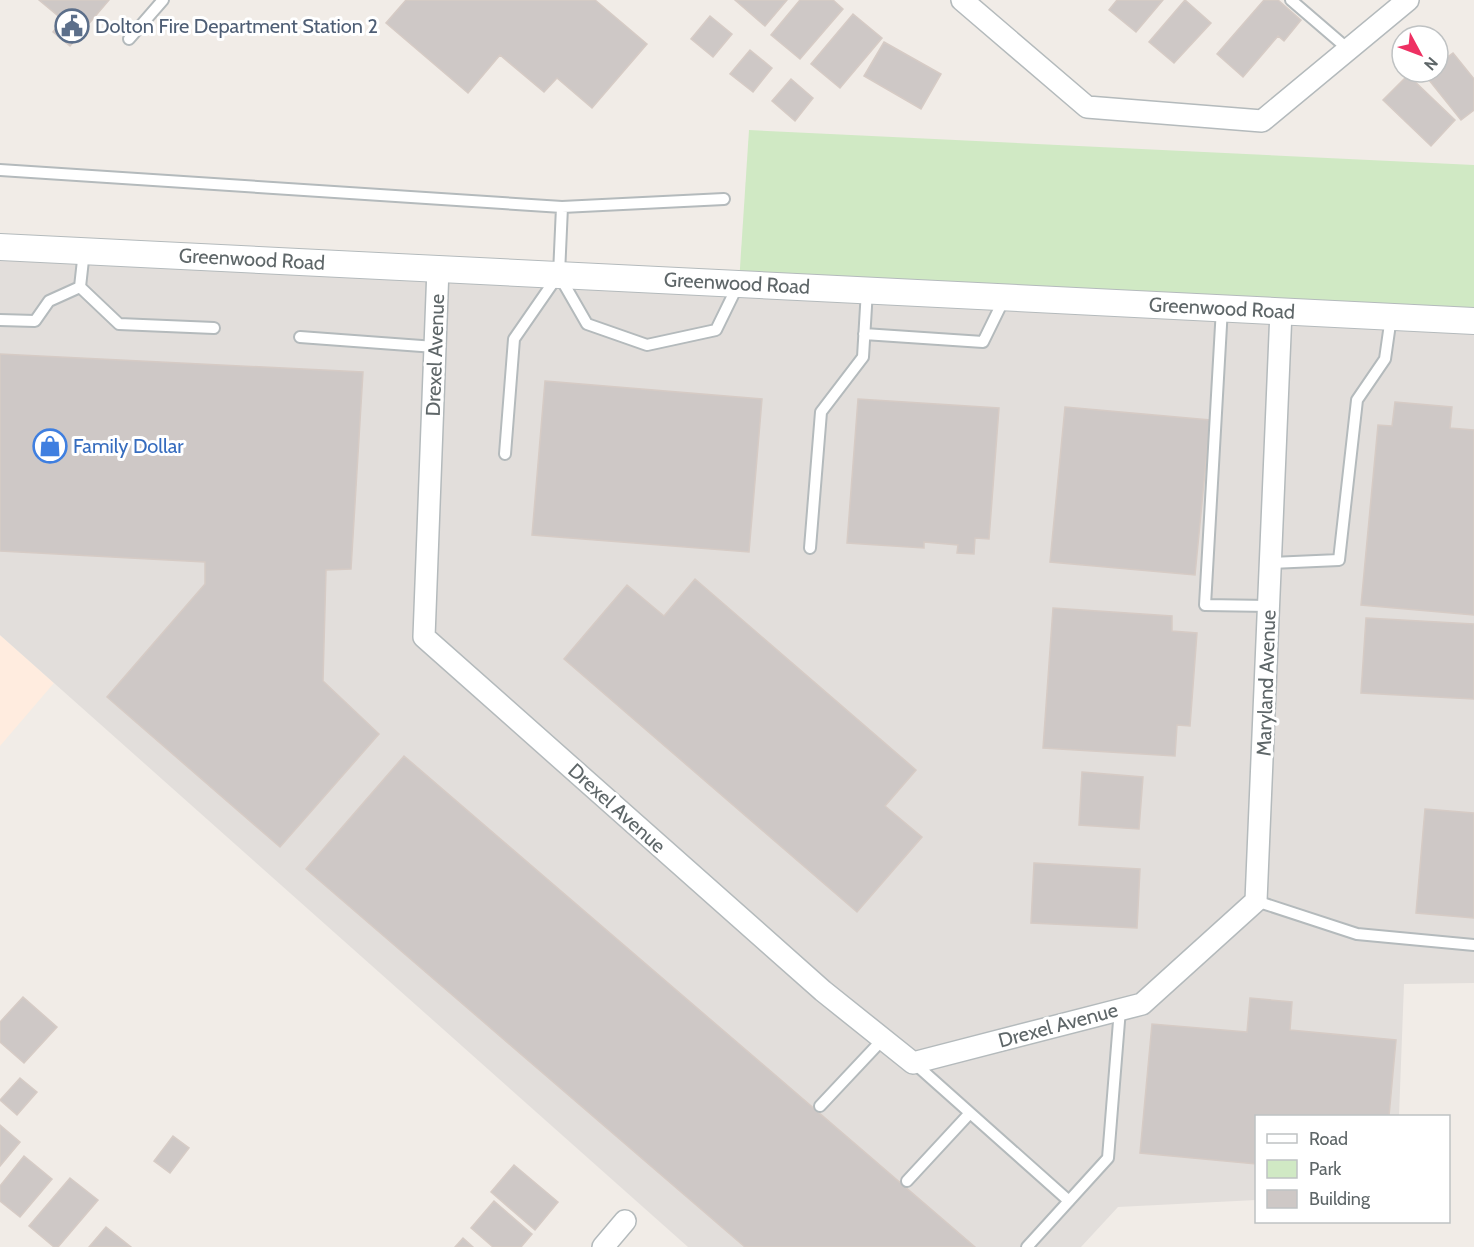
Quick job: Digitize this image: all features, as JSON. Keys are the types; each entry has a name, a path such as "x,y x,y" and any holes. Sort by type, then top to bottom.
{"street":[{"path":"962,0 1087,107 1262,121 1408,0"},
{"name":"Greenwood Road","path":"0,247 1474,321"},
{"name":"Drexel Avenue","path":"438,268 424,637 814,983 913,1063 1142,1004 1256,901"},
{"name":"Maryland Avenue","path":"1256,901 1281,311"},
{"path":"603,1247 625,1221"}],"lane":[{"path":"129,39 163,0"},
{"path":"1291,0 1348,50"},
{"path":"0,170 562,207 724,199"},
{"path":"562,207 559,274 586,324 647,345 716,330 739,283"},
{"path":"80,287 84,251"},
{"path":"505,454 514,339 559,274"},
{"path":"0,320 35,321 49,301 80,287"},
{"path":"80,287 119,324 214,328"},
{"path":"810,548 821,412 863,357 867,290"},
{"path":"864,334 983,342 1005,297"},
{"path":"1222,308 1205,605 1269,606"},
{"path":"1270,563 1339,560 1357,400 1385,359 1391,316"},
{"path":"300,338 435,347"},
{"path":"1256,901 1357,934 1474,945"},
{"path":"1027,1247 1108,1158 1120,1009"},
{"path":"820,1106 883,1039"},
{"path":"913,1063 1069,1201"},
{"path":"907,1181 970,1113"}],"shaded area":[{"path":"0,247 1474,322 1474,983 1404,984 1399,1115 1255,1115 1255,1200 1118,1207 1081,1247 688,1247 0,635"},
{"path":"0,635 54,683 0,746"}],"green space":[{"path":"749,130 1474,165 1474,319 739,283"}],"building":[{"name":"Dolton Fire Department Station 2","path":"39,0 109,0 70,46 53,32 63,20"},
{"path":"406,0 595,0 647,44 592,108 557,78 544,92 500,55 468,93 386,23"},
{"path":"735,0 787,0 765,26"},
{"path":"800,0 833,0 843,9 800,59 771,35"},
{"path":"1117,0 1163,0 1136,32 1109,10"},
{"path":"1185,0 1211,23 1174,63 1149,42"},
{"path":"1264,0 1278,0 1301,20 1284,41 1278,36 1243,77 1217,54"},
{"path":"853,14 882,38 840,88 811,64"},
{"path":"710,16 732,34 713,57 691,39"},
{"path":"884,42 941,74 921,109 864,76"},
{"path":"750,50 772,68 753,92 730,74"},
{"path":"1453,53 1474,79 1474,110 1461,120 1432,84 1450,84 1450,55"},
{"path":"791,79 813,98 795,121 772,101"},
{"path":"1399,84 1417,84 1455,120 1431,146 1383,100"},
{"path":"0,354 363,372 351,569 326,570 323,681 379,734 280,847 107,697 205,584 205,562 0,551"},
{"path":"545,381 762,399 749,552 532,535"},
{"path":"858,399 999,408 989,539 975,538 974,554 957,553 958,545 924,542 924,548 847,543"},
{"path":"1395,402 1452,407 1450,428 1474,430 1474,615 1361,605 1378,425 1392,426"},
{"path":"1065,407 1210,420 1195,575 1050,562"},
{"path":"695,579 916,770 885,806 922,837 857,912 564,659 627,585 664,616"},
{"path":"1053,608 1172,616 1172,631 1197,633 1190,726 1177,725 1175,756 1043,748"},
{"path":"1366,618 1474,624 1474,699 1361,693"},
{"path":"404,756 975,1247 745,1247 306,869"},
{"path":"1082,772 1143,777 1139,829 1079,825"},
{"path":"1425,809 1474,813 1474,918 1416,913"},
{"path":"1034,863 1140,869 1137,928 1031,923"},
{"path":"23,997 57,1027 24,1063 0,1042 0,1022"},
{"path":"1250,998 1292,1002 1290,1030 1396,1040 1389,1115 1255,1115 1255,1164 1140,1153 1152,1024 1247,1032"},
{"path":"20,1078 37,1092 17,1115 0,1100"},
{"path":"0,1125 20,1142 0,1166"},
{"path":"173,1136 189,1148 170,1173 154,1161"},
{"path":"24,1156 52,1179 20,1217 0,1201 0,1186"},
{"path":"514,1165 558,1202 535,1230 491,1192"},
{"path":"70,1178 98,1200 58,1247 54,1247 29,1226"},
{"path":"494,1201 532,1234 521,1247 493,1247 471,1228"},
{"path":"106,1227 131,1247 89,1247"},
{"path":"463,1238 473,1247 455,1247"}],"place":[{"name":"Dolton Fire Department Station 2","path":"72,26"},
{"name":"Family Dollar","path":"50,446"}]}
